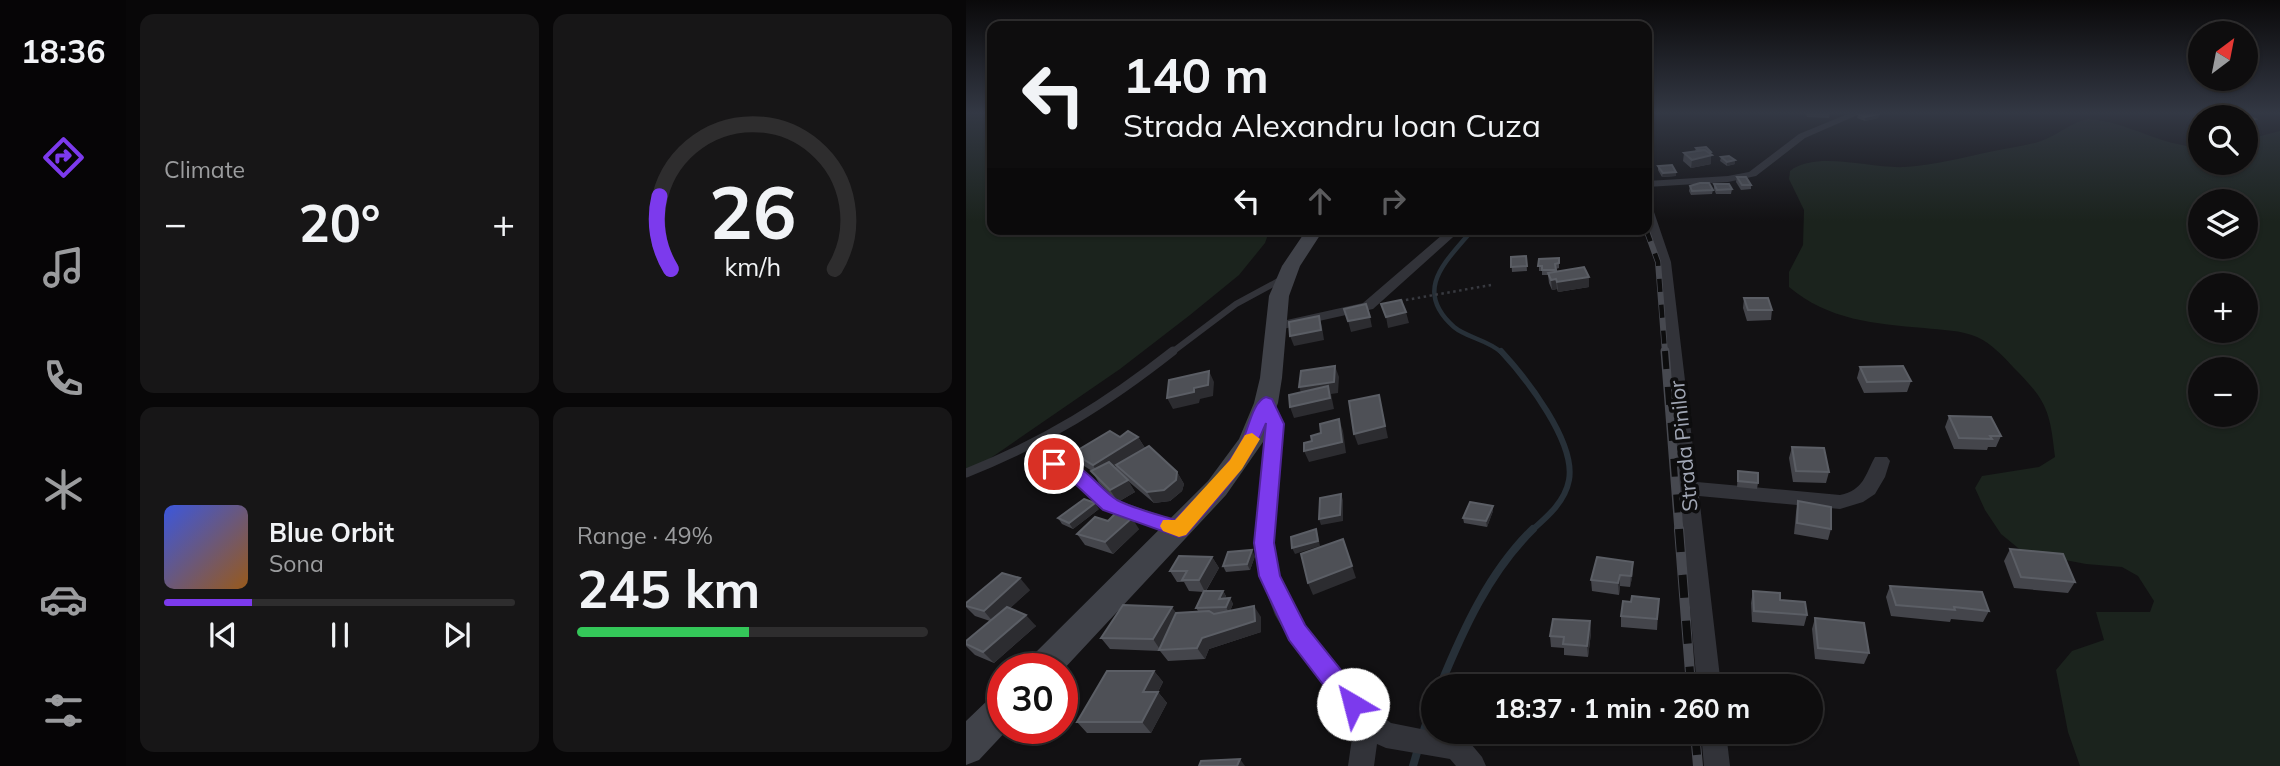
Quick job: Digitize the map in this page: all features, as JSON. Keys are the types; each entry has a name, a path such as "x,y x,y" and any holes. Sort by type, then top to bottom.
{"main road":[{"path":"1058,653 1179,529 1236,464 1250,442 1266,403 1271,378 1274,327 1285,278 1312,235"},
{"path":"966,747 987,725"}],"street":[{"path":"1652,184 1728,179 1752,174 1785,149"},
{"name":"Strada Pinilor","path":"1652,224 1665,262 1708,674"},
{"path":"1274,327 1368,306 1449,235"},
{"path":"1266,403 1275,424 1264,543 1269,576 1297,632 1377,728 1465,756"},
{"path":"1689,488 1840,502 1867,494 1875,482 1881,461"},
{"path":"1054,464 1077,475 1110,505 1179,529"},
{"path":"1361,766 1377,728"},
{"path":"1715,744 1717,766"}],"lane":[{"path":"966,473 1050,437 1105,403 1238,301 1285,278"}],"path":[{"path":"1412,299 1491,285"}],"shaded area":[{"path":"966,149 987,149 987,235 1268,235 1265,243 1239,275 1190,315 1120,369 966,475"},
{"path":"2007,149 2188,149 2188,175 2258,175 2258,149 2280,149 2280,766 2080,766 2068,732 2056,670 2072,651 2104,640 2096,612 2150,612 2154,601 2138,576 2122,567 2086,564 2023,552 2001,534 1985,510 1975,488 1982,476 2039,467 2055,457 2049,417 2034,389 1988,343 1977,337 1853,318 1820,307 1789,287 1789,272 1803,245 1804,210 1789,179 1790,171 1801,165 1829,161 1905,167"}],"building":[{"path":"1705,150 1712,155 1692,160 1684,153"},
{"path":"1729,156 1735,160 1727,162 1721,157"},
{"path":"1672,165 1676,172 1663,173 1658,166"},
{"path":"1737,177 1746,177 1751,185 1742,185"},
{"path":"1709,183 1713,190 1692,191 1690,186"},
{"path":"1714,184 1729,184 1732,189 1717,190"},
{"path":"1526,256 1527,266 1511,267 1511,257"},
{"path":"1559,258 1559,263 1555,264 1556,270 1542,270 1542,266 1538,266 1539,259"},
{"path":"1584,267 1589,277 1557,282 1556,279 1551,280 1548,273"},
{"path":"1744,298 1768,298 1772,310 1748,310"},
{"path":"1401,300 1406,312 1386,317 1381,304"},
{"path":"1366,304 1370,317 1348,321 1344,309"},
{"path":"1319,316 1321,330 1290,336 1289,322"},
{"path":"1335,366 1334,382 1299,387 1301,371"},
{"path":"1903,366 1911,381 1867,382 1860,367"},
{"path":"1209,371 1208,385 1194,388 1194,392 1167,398 1169,380"},
{"path":"1328,386 1330,398 1290,407 1289,395"},
{"path":"1379,395 1385,426 1354,434 1349,401"},
{"path":"1949,416 1991,417 2001,436 1990,436 1992,439 1959,438"},
{"path":"1339,419 1342,442 1304,451 1304,443 1312,441 1311,436 1321,433 1320,424"},
{"path":"1110,431 1120,437 1128,431 1138,437 1093,465 1073,453"},
{"path":"1149,446 1177,472 1176,480 1164,490 1147,492 1116,465"},
{"path":"1792,447 1824,448 1829,472 1796,471"},
{"path":"1109,462 1128,480 1110,490 1091,471"},
{"path":"1738,471 1758,473 1758,483 1738,481"},
{"path":"1341,494 1340,515 1319,519 1320,498"},
{"path":"1084,499 1095,503 1069,523 1058,518"},
{"path":"1798,501 1831,507 1831,529 1797,523"},
{"path":"1470,502 1493,506 1486,521 1463,518"},
{"path":"1116,513 1132,518 1105,542 1077,534 1095,517 1108,521"},
{"path":"1316,529 1318,541 1292,548 1291,537"},
{"path":"1343,539 1352,566 1308,583 1301,554"},
{"path":"2010,549 2063,554 2075,582 2021,577"},
{"path":"1252,550 1247,564 1223,566 1228,552"},
{"path":"1179,556 1212,557 1199,580 1182,580 1187,571 1170,571"},
{"path":"1597,557 1633,562 1631,576 1620,575 1618,583 1591,580"},
{"path":"1002,573 1020,578 984,611 966,606 966,603"},
{"path":"1890,586 1982,592 1989,611 1896,605"},
{"path":"1204,591 1223,591 1219,599 1230,598 1226,607 1196,608"},
{"path":"1753,591 1780,593 1780,600 1805,602 1807,615 1754,611"},
{"path":"1632,596 1659,599 1657,619 1621,616 1623,601 1631,602"},
{"path":"1123,605 1172,607 1153,639 1101,638"},
{"path":"1254,606 1255,621 1202,638 1197,648 1159,650 1176,613 1209,611 1214,614"},
{"path":"1007,607 1026,615 983,652 966,644 966,641"},
{"path":"1815,618 1864,623 1869,653 1818,648"},
{"path":"1553,619 1590,621 1587,646 1563,644 1564,637 1550,636"},
{"path":"1107,671 1154,671 1143,692 1158,692 1142,722 1078,720"},
{"path":"1240,759 1237,766 1199,766 1201,761"}],"waterway":[{"path":"1468,235 1438,275 1435,300 1441,313 1454,327 1502,353"},
{"path":"1501,351 1547,411 1565,448 1569,465 1569,480 1564,495 1532,530"},
{"path":"1445,674 1490,583 1532,530"},
{"path":"1413,766 1418,749"}],"railway":[{"path":"1648,235 1658,262 1665,353"},
{"path":"1665,351 1679,531"},
{"path":"1679,529 1690,674"},
{"path":"1696,744 1698,766"}],"slow traffic":[{"path":"1170,526 1179,529 1217,488 1252,439"}],"route":[{"path":"1054,464 1077,475 1110,505 1179,529 1236,464 1250,442 1266,403 1275,424 1264,543 1269,576 1286,615 1297,632 1353,704"}]}
